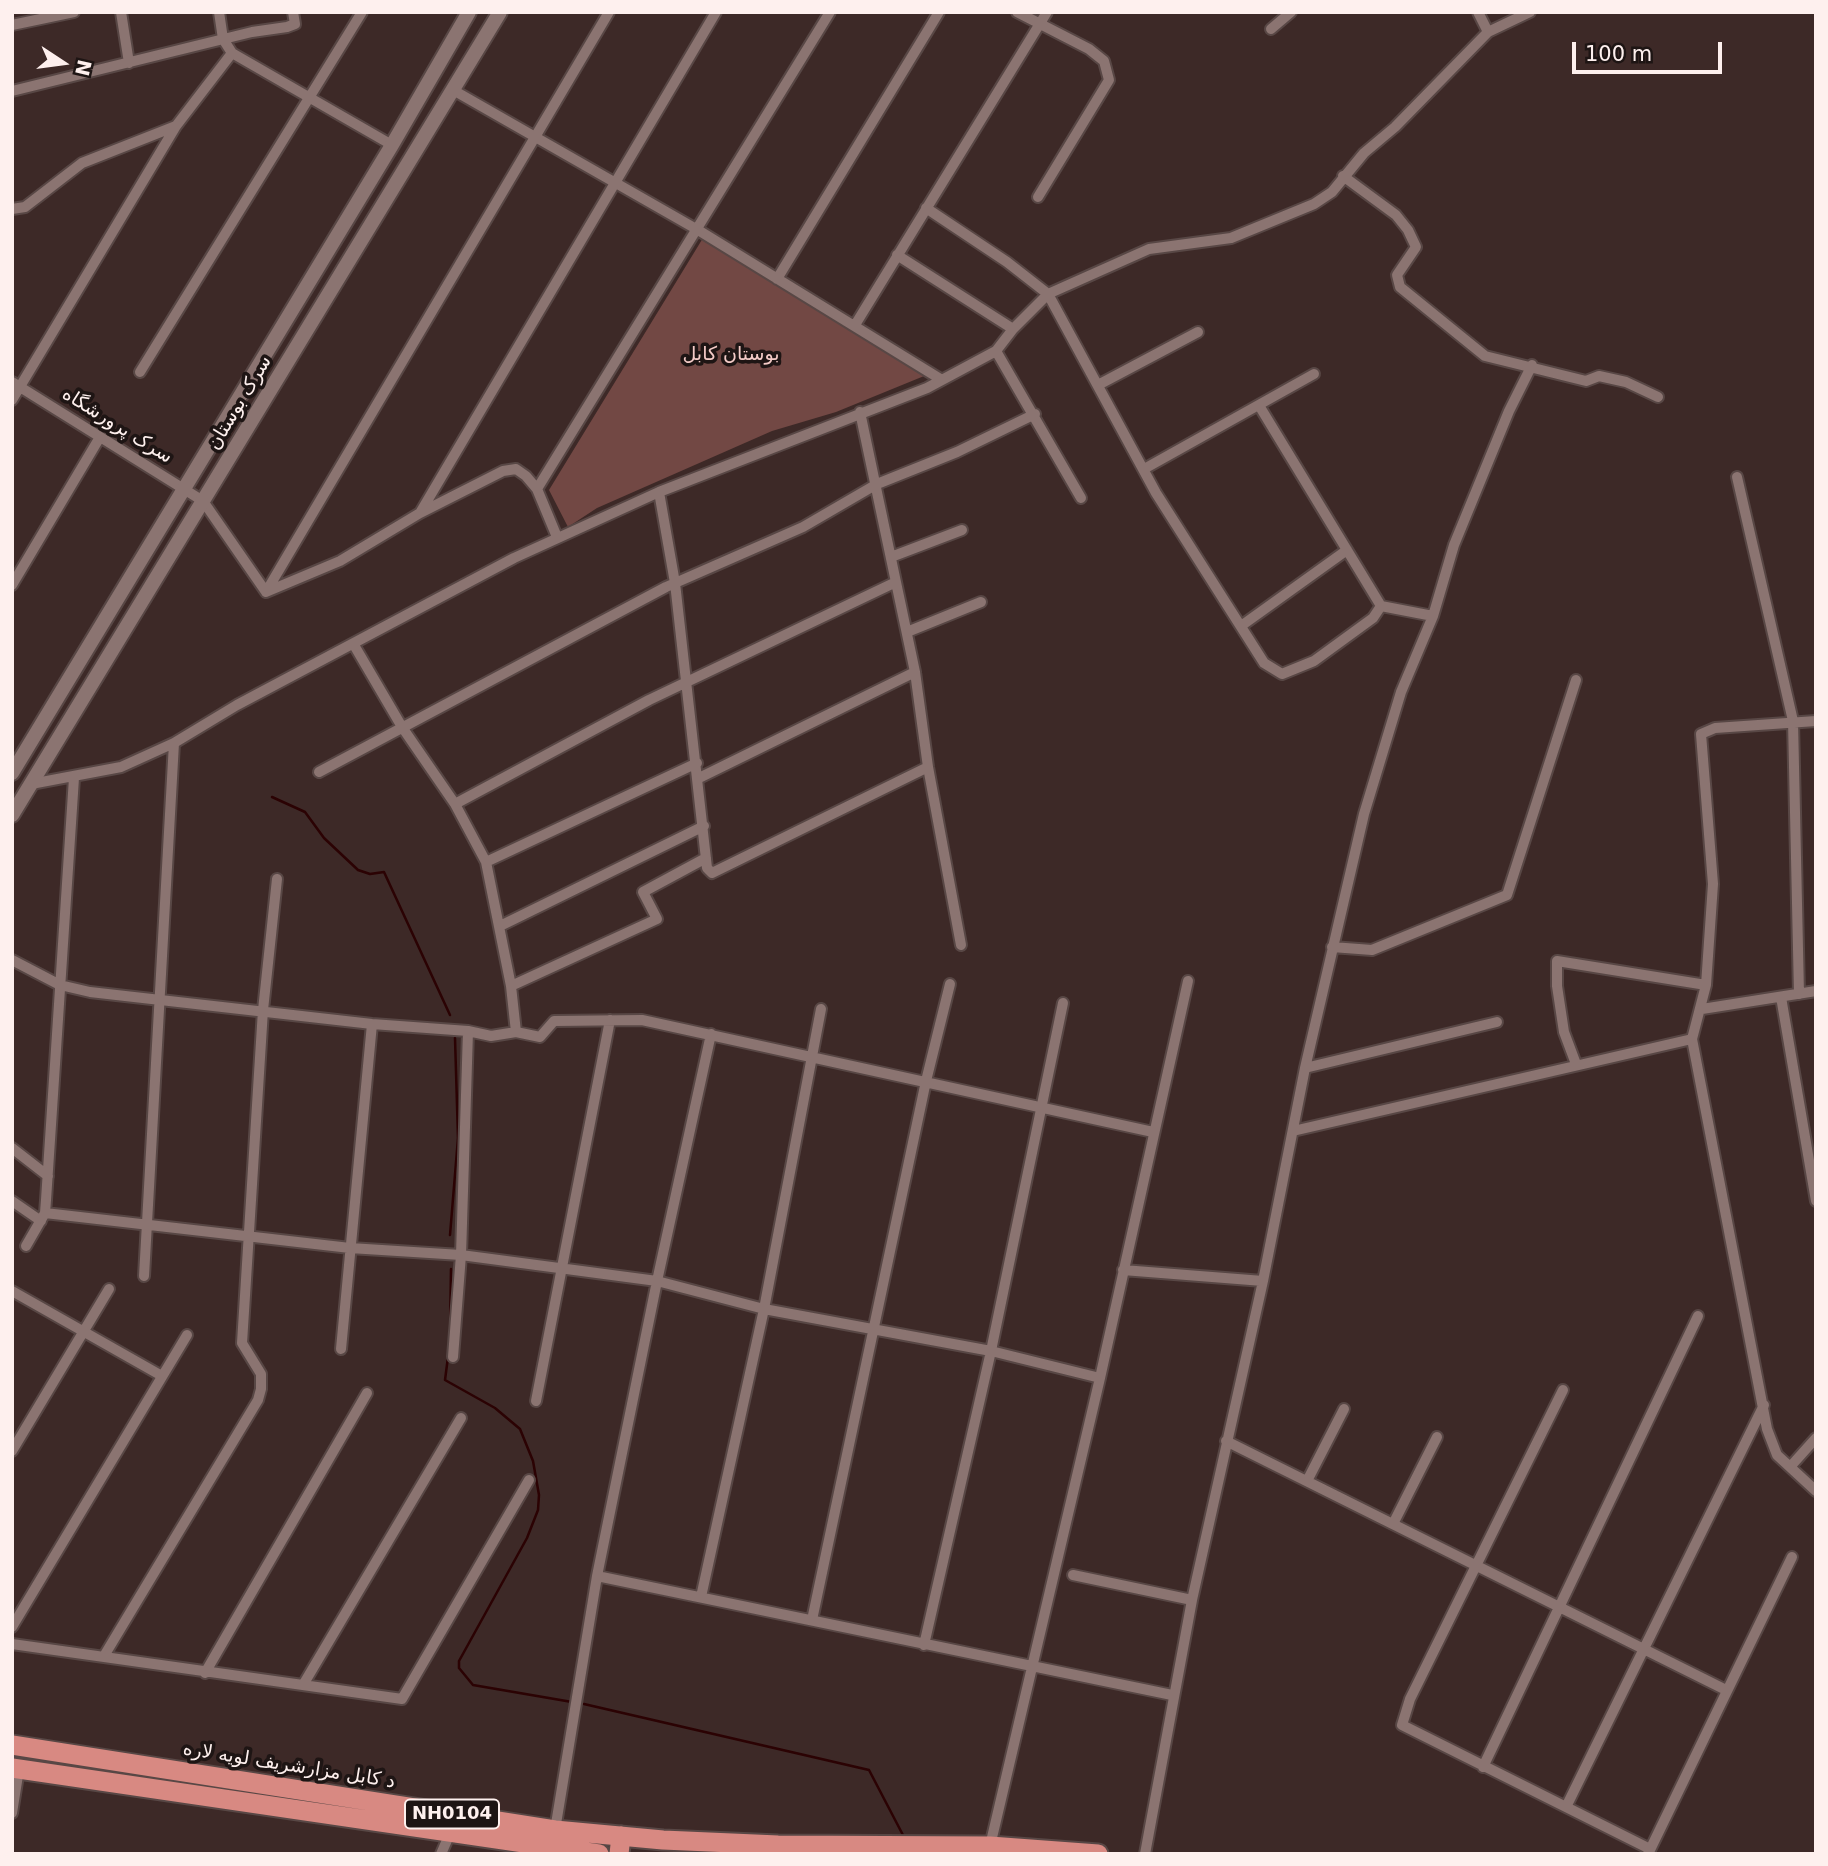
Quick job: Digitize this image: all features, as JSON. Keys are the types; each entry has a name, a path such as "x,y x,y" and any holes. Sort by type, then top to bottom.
{"highway":[{"name":"د کابل مزارشریف لویه لاره","path":"12,1745 453,1824 599,1854"},
{"name":"د کابل مزارشریف لویه لاره","path":"15,1768 453,1824 555,1829 620,1845 936,1846 998,1849"},
{"name":"NH0104","path":"998,1849 1098,1854"}],"street":[{"path":"12,25 74,12"},
{"path":"121,12 129,63"},
{"path":"219,12 223,39 232,53 309,100 393,145"},
{"path":"12,91 223,39 288,27 295,24 293,12"},
{"path":"140,372 362,12"},
{"name":"سرک بوستان","path":"12,773 393,145 469,12"},
{"name":"سرک بوستان","path":"12,815 500,12"},
{"path":"265,592 608,12"},
{"path":"419,513 716,12"},
{"path":"537,489 830,12"},
{"path":"777,279 939,12"},
{"path":"1017,12 1096,55 1104,61 1109,80 1038,197"},
{"path":"855,325 1047,12"},
{"path":"1271,29 1291,12"},
{"path":"1478,12 1488,32"},
{"path":"31,784 121,768 174,743 237,705 557,537 659,492 942,380 996,351 1013,329 1048,294 1149,249 1231,237 1314,204 1332,192 1343,176 1488,32 1530,12"},
{"path":"12,400 16,384 176,126 232,53"},
{"path":"443,58 465,71"},
{"path":"453,90 698,230 942,380"},
{"path":"12,209 25,207 82,163 176,126"},
{"path":"1343,176 1396,215 1408,230 1416,247 1397,275 1400,286 1485,356 1532,365 1586,381 1599,376 1626,382 1658,397"},
{"path":"926,208 1007,262 1048,294 1144,469 1264,663 1282,674 1314,661 1373,618 1381,607"},
{"path":"897,255 1013,329"},
{"path":"1098,385 1198,332"},
{"path":"996,351 1035,414 1081,498"},
{"path":"1145,1854 1172,1695 1192,1600 1263,1280 1305,1068 1364,814 1401,692 1433,616 1454,545 1509,411 1532,365"},
{"path":"1144,469 1260,407 1314,374"},
{"name":"سرک پرورشگاه","path":"16,384 203,501"},
{"path":"1260,407 1381,607 1433,616"},
{"path":"860,412 915,672 928,767 961,945"},
{"path":"319,772 674,583 803,527 877,484 957,452 1035,414"},
{"path":"12,584 100,437"},
{"path":"265,592 340,561 419,513 503,471 516,469 537,489 557,537"},
{"path":"1737,477 1793,721 1799,994"},
{"path":"659,492 674,583 699,778 707,867 712,873 928,767"},
{"path":"203,501 265,592"},
{"path":"891,557 962,530"},
{"path":"1241,626 1347,550"},
{"path":"454,804 649,700 686,685 896,582"},
{"path":"907,632 981,602"},
{"path":"354,645 402,727 454,804 486,862 511,986 516,1032"},
{"path":"699,778 915,672"},
{"path":"1332,947 1372,950 1507,895 1576,680"},
{"path":"1816,721 1715,728 1702,734 1713,884 1706,985 1702,1009 1692,1038 1767,1429 1777,1455 1816,1491"},
{"path":"144,1276 162,1000 174,743"},
{"path":"486,862 697,763"},
{"path":"26,1246 43,1217 48,1176 74,778"},
{"path":"500,926 704,826"},
{"path":"511,986 656,919 643,892 706,858"},
{"path":"104,1656 258,1400 261,1374 242,1343 263,1010 277,879"},
{"path":"12,960 60,985 90,992 372,1024 468,1031 491,1036 516,1032 540,1037 554,1021 642,1020 1153,1132"},
{"path":"1576,1064 1564,1032 1556,986 1557,961 1706,985"},
{"path":"998,1849 1032,1668 1188,981"},
{"path":"812,1620 926,1081 950,984"},
{"path":"1702,1009 1816,991"},
{"path":"1781,997 1816,1201"},
{"path":"925,1645 991,1350 1039,1107 1063,1003"},
{"path":"701,1597 764,1309 821,1009"},
{"path":"536,1401 610,1020"},
{"path":"1305,1068 1497,1023"},
{"path":"341,1349 372,1024"},
{"path":"453,1357 461,1255 468,1031"},
{"path":"555,1829 597,1576 656,1281 711,1034"},
{"path":"1293,1131 1450,1097 1576,1064 1692,1038"},
{"path":"12,1149 48,1176"},
{"path":"12,1201 43,1217 148,1225 350,1248 461,1255 656,1281 764,1309 991,1350 1100,1378"},
{"path":"1123,1270 1263,1280"},
{"path":"12,1451 109,1289"},
{"path":"12,1291 162,1376"},
{"path":"1483,1767 1698,1316"},
{"path":"12,1627 187,1335"},
{"path":"1563,1390 1475,1565 1401,1720 1402,1725 1648,1851 1670,1811 1792,1557"},
{"path":"205,1673 367,1393"},
{"path":"1566,1807 1764,1405"},
{"path":"1307,1481 1344,1409"},
{"path":"303,1685 461,1418"},
{"path":"1393,1524 1437,1437"},
{"path":"1790,1467 1816,1438"},
{"path":"1226,1441 1559,1604 1726,1690"},
{"path":"12,1644 402,1699 529,1480"},
{"path":"1073,1575 1192,1600"},
{"path":"597,1576 1172,1695"},
{"path":"12,1814 15,1768"},
{"path":"441,1854 453,1824"}],"green space":[{"name":"بوستان کابل","path":"703,238 929,374 836,412 772,431 597,508 568,527 549,490"}],"waterway":[{"path":"272,797 305,812 324,838 358,870 370,874 384,872 450,1015"},
{"path":"450,1235 458,1138 455,1038"},
{"path":"450,1333 451,1269"},
{"path":"448,1357 445,1380 495,1408 520,1429 533,1461 539,1495 538,1510 527,1538 459,1661 459,1668 473,1685 572,1702"},
{"path":"584,1704 869,1770 904,1837"}]}
